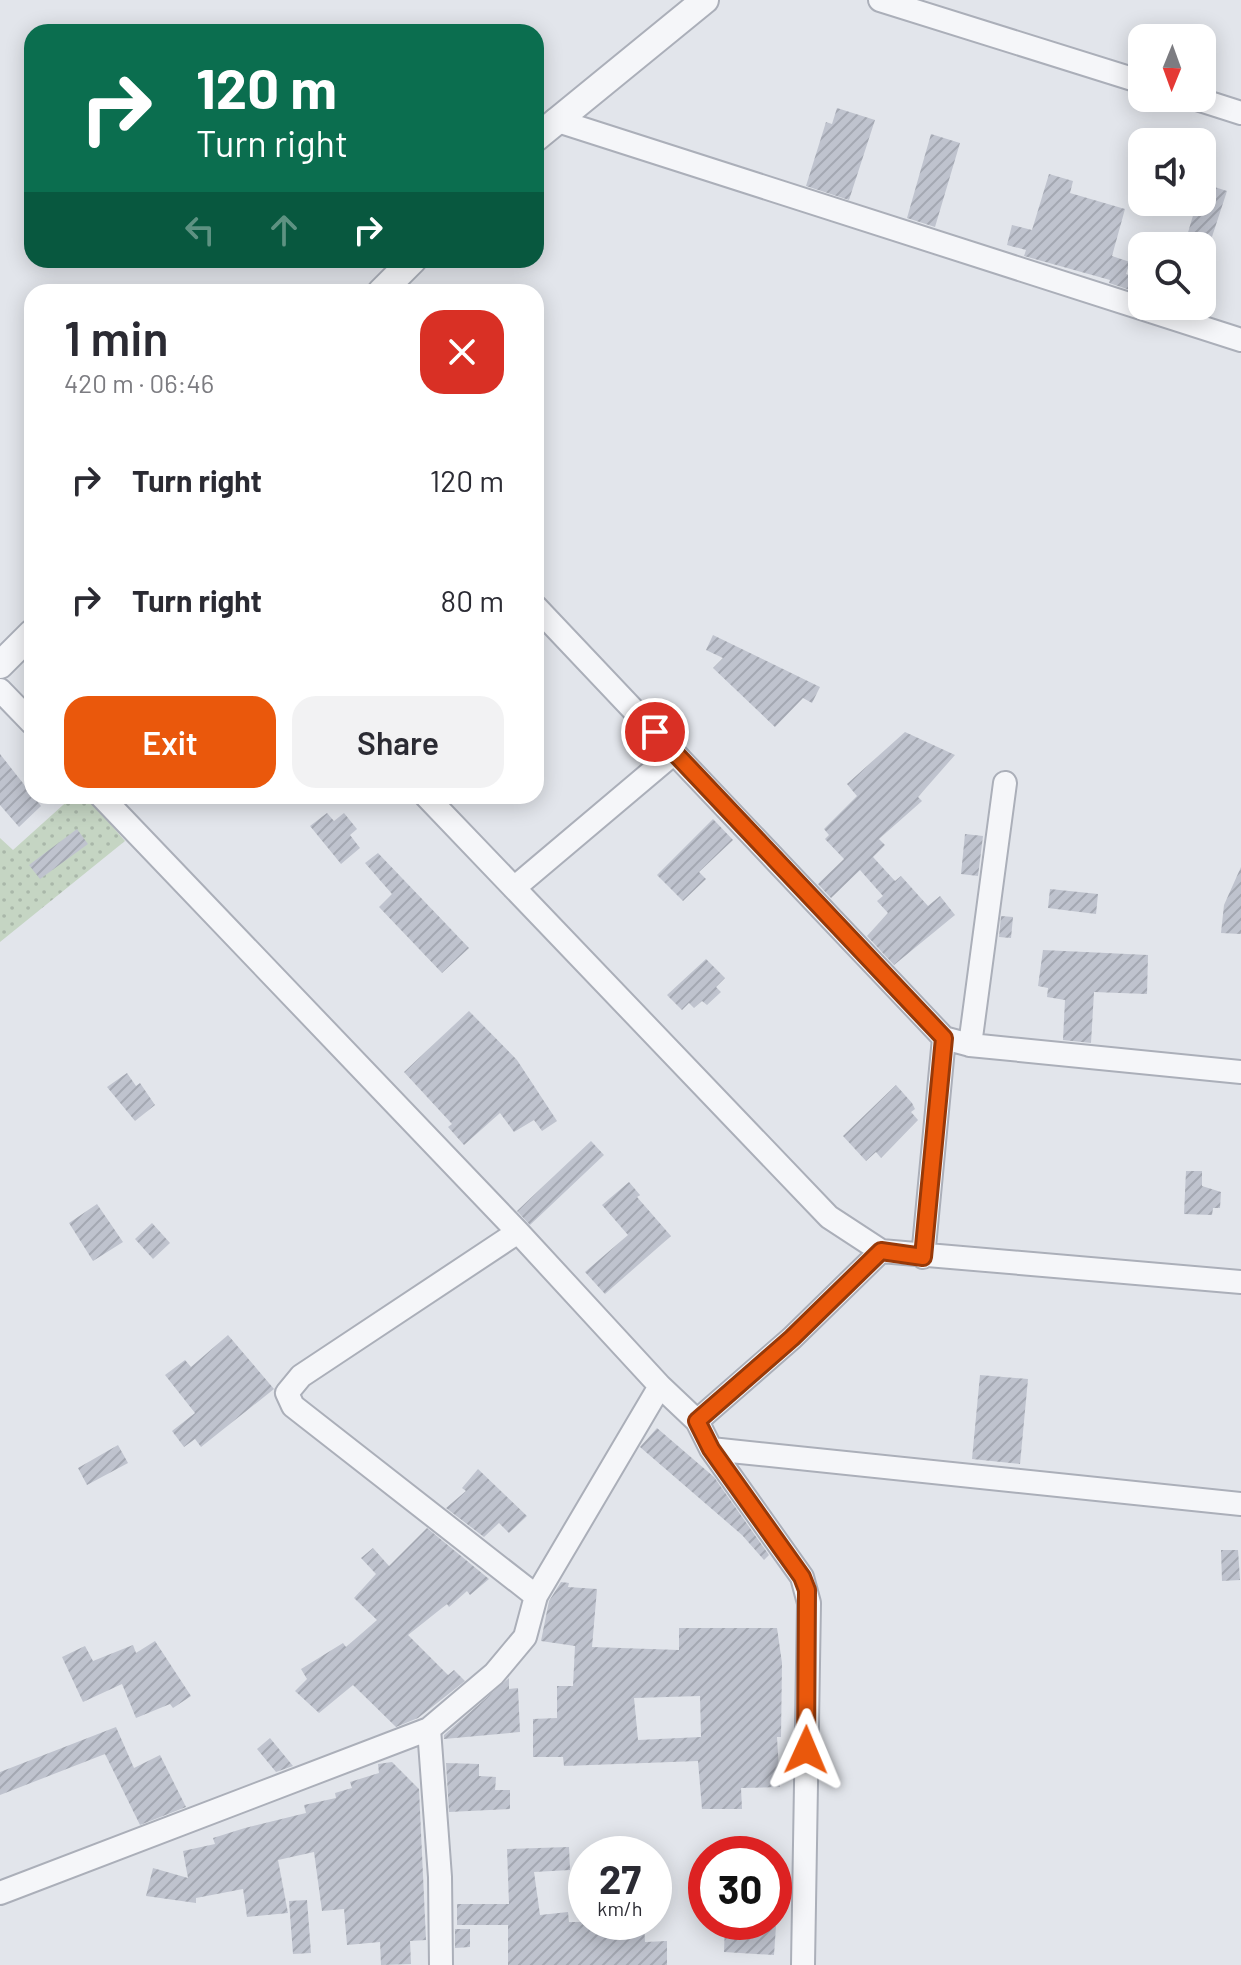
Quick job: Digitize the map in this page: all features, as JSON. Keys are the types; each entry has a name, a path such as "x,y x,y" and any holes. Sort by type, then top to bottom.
{"street":[{"path":"545,129 705,0"},
{"path":"880,0 1128,78"},
{"path":"1216,105 1241,113"},
{"path":"545,129 1241,340"},
{"path":"389,284 405,268"},
{"path":"544,615 944,1038 970,1045 1241,1072"},
{"path":"0,665 24,641"},
{"path":"0,690 24,715"},
{"path":"514,888 674,753"},
{"path":"970,1045 1005,783"},
{"path":"109,804 518,1232 660,1386 697,1421 711,1449 802,1577 807,1590 803,1965"},
{"path":"434,804 829,1217 881,1251 1241,1282"},
{"path":"923,1257 944,1038"},
{"path":"518,1232 301,1376 287,1393 293,1406 536,1596"},
{"path":"697,1421 792,1338 881,1251"},
{"path":"0,1893 429,1729 494,1674 525,1637 536,1596 660,1386"},
{"path":"711,1449 1241,1504"},
{"path":"429,1729 440,1877 441,1965"}],"green space":[{"path":"64,804 93,804 125,841 0,942 0,838 13,850"}],"building":[{"path":"837,108 875,120 849,200 806,186 826,122 832,124"},
{"path":"931,134 960,143 935,227 907,218"},
{"path":"1049,174 1073,181 1070,193 1125,209 1112,256 1128,261 1128,289 1109,283 1110,280 1024,256 1026,250 1007,245 1012,225 1032,230"},
{"path":"1216,187 1227,191 1214,232 1188,232 1193,216 1216,216"},
{"path":"713,635 820,687 812,703 803,698 775,727 713,668 723,658 706,650"},
{"path":"905,732 955,755 918,797 922,801 879,839 885,845 873,857 895,881 901,876 928,906 940,896 955,915 894,965 867,936 888,913 877,901 883,896 860,870 831,898 818,884 844,859 825,839 829,835 824,829 857,796 847,784"},
{"path":"0,754 24,784 24,804 41,806 19,827 0,805"},
{"path":"327,813 334,821 344,813 357,829 350,835 360,848 341,864 310,826"},
{"path":"713,819 733,840 699,872 706,879 683,901 657,875"},
{"path":"77,829 88,844 40,879 29,865"},
{"path":"965,834 983,836 978,876 961,874"},
{"path":"378,853 469,948 442,973 379,907 392,894 365,863"},
{"path":"1241,867 1241,934 1221,933 1224,905"},
{"path":"1050,889 1098,894 1096,914 1048,908"},
{"path":"1001,916 1013,917 1011,938 999,937"},
{"path":"1043,950 1148,955 1147,994 1094,992 1091,1043 1063,1040 1065,1000 1047,997 1048,988 1038,986"},
{"path":"706,959 725,978 716,987 721,992 707,1005 702,1001 694,1008 689,1003 682,1010 667,995"},
{"path":"469,1011 517,1060 557,1121 542,1131 534,1120 514,1132 500,1113 464,1145 448,1127 452,1124 404,1072"},
{"path":"127,1073 136,1086 140,1083 155,1105 135,1121 107,1087"},
{"path":"896,1085 912,1103 915,1109 911,1112 918,1120 881,1158 876,1152 866,1161 843,1136"},
{"path":"591,1141 604,1155 530,1225 517,1211"},
{"path":"1186,1171 1202,1171 1202,1186 1221,1192 1220,1208 1213,1208 1212,1215 1184,1214"},
{"path":"629,1182 640,1195 637,1197 671,1236 605,1294 585,1272 628,1235 602,1205"},
{"path":"97,1204 123,1242 93,1261 69,1223"},
{"path":"152,1223 170,1243 153,1259 135,1239"},
{"path":"228,1335 274,1389 201,1447 195,1439 184,1447 172,1431 195,1413 165,1375 185,1360 191,1367"},
{"path":"980,1375 1028,1379 1020,1464 972,1459"},
{"path":"657,1428 714,1477 769,1555 764,1560 742,1535 640,1447"},
{"path":"118,1445 128,1463 87,1485 78,1468"},
{"path":"478,1469 527,1516 509,1533 499,1523 484,1537 446,1508 466,1491 462,1488"},
{"path":"427,1528 489,1579 470,1595 467,1591 449,1607 447,1604 408,1635 448,1675 454,1670 465,1681 418,1718 396,1727 353,1685 319,1713 295,1691 307,1679 301,1669 343,1643 346,1647 377,1620 354,1598 376,1574 361,1558 373,1548 389,1566"},
{"path":"1221,1550 1238,1550 1240,1580 1222,1581"},
{"path":"561,1582 569,1583 568,1587 597,1589 592,1647 679,1650 679,1628 777,1628 782,1663 781,1737 777,1737 780,1787 741,1788 742,1809 702,1809 698,1761 564,1766 563,1757 533,1757 533,1719 557,1718 557,1686 573,1686 575,1646 541,1641 549,1601","holes":["700,1696 701,1737 638,1740 634,1698"]},
{"path":"155,1641 191,1696 173,1708 170,1704 136,1718 122,1684 83,1702 62,1657 85,1646 93,1661 133,1645 136,1653"},
{"path":"509,1678 509,1689 518,1688 520,1732 444,1739 444,1735"},
{"path":"116,1727 134,1768 160,1755 186,1807 140,1825 105,1754 0,1795 0,1772"},
{"path":"270,1738 293,1766 276,1772 257,1749"},
{"path":"392,1762 419,1789 426,1940 410,1941 411,1964 381,1965 380,1942 347,1945 344,1909 322,1911 314,1852 278,1860 288,1913 247,1917 243,1889 196,1898 196,1903 146,1896 153,1868 188,1878 183,1851 215,1844 213,1838 245,1828 306,1813 304,1805 336,1798 335,1793 352,1788 350,1782 379,1773 378,1764"},
{"path":"446,1763 479,1764 479,1776 496,1777 495,1790 510,1790 510,1809 449,1812"},
{"path":"568,1847 568,1870 534,1872 540,1915 568,1912 568,1940 667,1941 667,1965 508,1965 508,1925 457,1925 457,1904 509,1904 507,1849"},
{"path":"307,1900 311,1953 293,1954 289,1901"},
{"path":"455,1929 470,1929 470,1947 455,1948"},
{"path":"724,1940 775,1940 774,1955 724,1952"}],"route":[{"path":"655,732 944,1038 923,1257 881,1251 792,1338 697,1421 711,1449 802,1577 807,1590 806,1750"}]}
